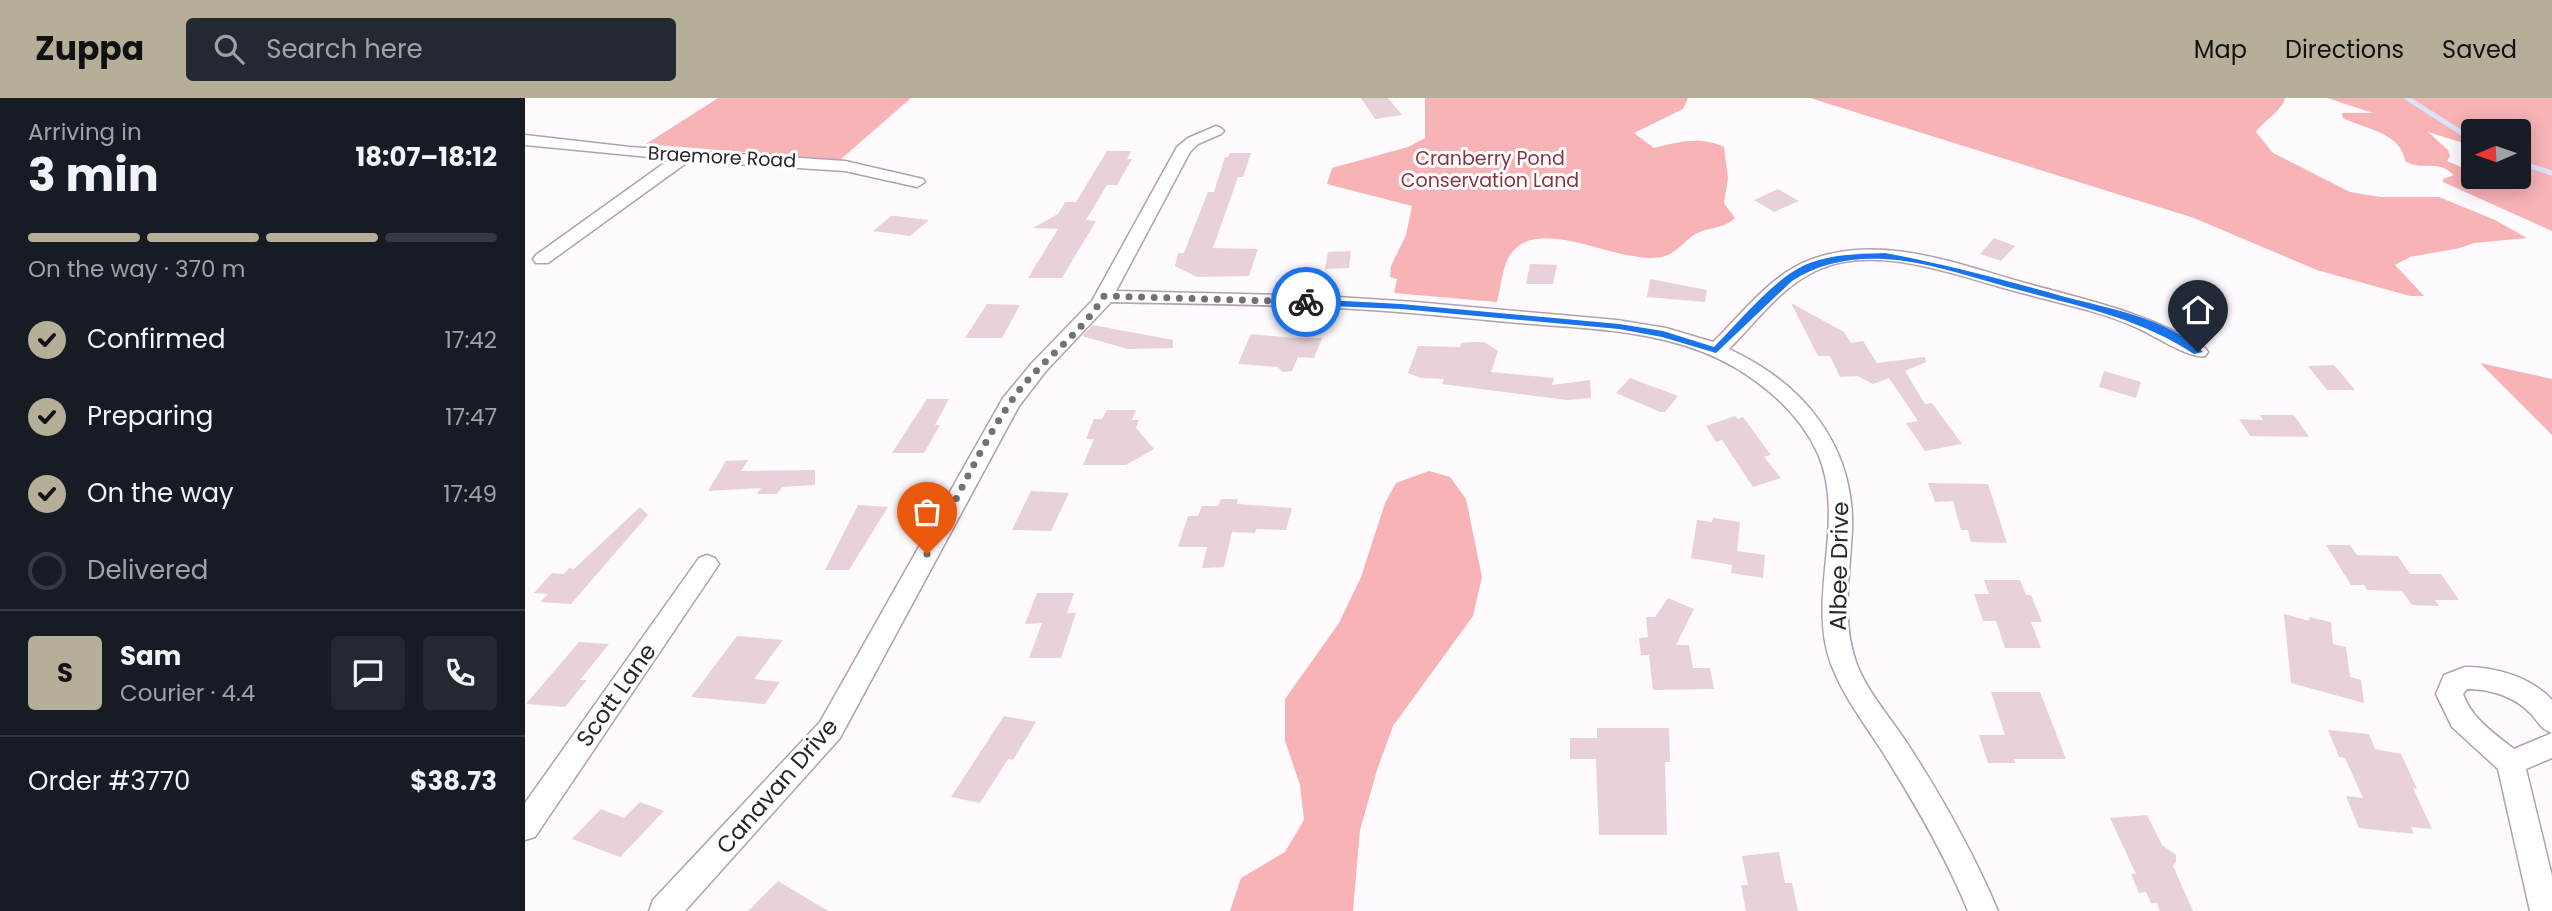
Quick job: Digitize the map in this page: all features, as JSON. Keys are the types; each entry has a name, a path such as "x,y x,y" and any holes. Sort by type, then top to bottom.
{"street":[{"name":"Canavan Drive","path":"664,911 830,730 1010,403 1039,367 1094,312 1183,150 1193,141 1216,131"},
{"name":"Braemore Road","path":"525,139 614,150 845,166 917,182"},
{"path":"543,259 686,155"},
{"path":"1716,350 1796,273 1833,259 1872,255 1936,264 2128,317 2170,334 2198,352"},
{"name":"Albee Drive","path":"1104,296 1401,306 1634,328 1685,339 1716,350 1778,390 1807,420 1830,456 1841,495 1835,611 1836,633 1843,661 1858,690 1940,820 1964,865 1983,911"},
{"name":"Scott Lane","path":"525,827 707,564"},
{"path":"2545,911 2511,763 2456,712 2451,697 2455,682 2474,676 2501,681 2534,700 2552,722"},
{"path":"2511,763 2552,745"}],"green space":[{"path":"718,98 911,98 840,160 646,144"},
{"name":"Cranberry Pond Conservation Land","path":"1425,98 1688,98 1683,109 1634,133 1654,148 1698,141 1724,147 1728,178 1724,203 1735,218 1723,226 1695,234 1665,256 1648,258 1628,255 1561,239 1541,238 1523,243 1507,260 1497,302 1394,293 1397,279 1390,277 1391,266 1406,235 1412,206 1327,184 1332,168 1408,147 1425,138"},
{"path":"1810,98 2285,98 2256,132 2273,153 2350,192 2380,197 2439,197 2495,220 2527,238 2474,243 2410,257 2395,265 2424,296 2410,296 2317,270 2194,218"},
{"path":"2327,98 2552,98 2552,231 2443,182 2443,179 2454,175 2441,167 2405,161 2397,144 2380,133 2343,118 2342,113 2373,113"},
{"path":"2480,363 2552,379 2552,435"},
{"path":"1429,471 1450,477 1466,499 1482,577 1473,616 1393,726 1360,830 1353,911 1230,911 1241,878 1285,852 1304,820 1300,785 1285,741 1285,699 1339,623 1361,577 1385,503 1396,483"}],"building":[{"path":"1361,98 1388,98 1402,115 1375,119"},
{"path":"1107,151 1131,151 1127,159 1132,159 1117,185 1107,185 1086,220 1096,221 1062,278 1028,278 1058,229 1033,228 1058,214 1065,202 1076,202"},
{"path":"1230,153 1251,153 1243,177 1238,177 1213,248 1258,249 1249,276 1197,277 1175,266 1178,253 1184,253 1208,192 1214,192 1225,157"},
{"path":"1778,189 1799,201 1774,212 1754,200"},
{"path":"891,216 929,220 910,236 873,231"},
{"path":"1994,238 2015,246 2001,261 1980,254"},
{"path":"1351,251 1349,268 1325,269 1328,252"},
{"path":"1530,264 1557,265 1553,284 1526,284"},
{"path":"1650,279 1707,290 1705,302 1647,297"},
{"path":"1791,303 1844,332 1851,343 1863,341 1877,363 1925,357 1926,362 1905,371 1925,404 1932,403 1962,444 1925,451 1906,423 1918,421 1889,378 1873,384 1858,376 1840,377 1830,356 1818,356"},
{"path":"987,304 1020,305 1002,338 965,338"},
{"path":"1093,325 1173,340 1173,348 1128,349 1082,336"},
{"path":"1251,334 1322,338 1314,358 1298,357 1292,371 1282,372 1278,367 1238,364"},
{"path":"1484,342 1498,351 1491,372 1554,378 1552,385 1590,380 1591,398 1567,400 1442,384 1444,379 1421,378 1408,373 1418,346 1460,347 1461,343"},
{"path":"2334,365 2355,390 2327,390 2308,366"},
{"path":"2104,371 2141,382 2136,398 2099,387"},
{"path":"1630,378 1678,396 1665,412 1660,412 1616,393"},
{"path":"927,399 949,399 935,425 940,425 924,453 892,453"},
{"path":"1107,410 1136,410 1132,420 1139,420 1136,428 1154,449 1126,465 1083,465 1094,439 1086,439 1094,419 1102,419"},
{"path":"2260,415 2294,415 2309,437 2250,436 2239,419 2263,420"},
{"path":"1735,416 1738,419 1743,417 1771,455 1764,457 1781,478 1753,487 1722,440 1716,442 1706,426"},
{"path":"748,460 741,471 815,470 815,485 782,487 777,494 757,494 761,488 708,491 726,461"},
{"path":"1928,483 1988,484 2007,543 1971,542 1968,530 1961,530 1953,501 1935,502"},
{"path":"1031,491 1069,493 1051,531 1012,530"},
{"path":"1221,499 1238,499 1237,504 1292,508 1286,530 1256,529 1255,533 1232,532 1224,567 1202,568 1207,547 1178,547 1188,516 1198,516 1202,506 1218,506"},
{"path":"858,505 888,507 849,570 825,570"},
{"path":"640,507 648,515 571,604 540,602 548,594 534,593 552,573 564,574 569,568 574,569"},
{"path":"1713,518 1740,522 1737,551 1765,555 1763,578 1731,573 1732,565 1691,558 1697,520 1712,522"},
{"path":"2326,545 2350,545 2357,555 2398,556 2410,574 2441,574 2459,600 2435,600 2439,606 2412,605 2402,591 2367,590 2364,585 2351,585"},
{"path":"1984,580 2020,580 2026,595 2031,595 2042,622 2031,622 2041,648 2005,648 1996,621 1983,621 1974,594 1989,594"},
{"path":"1037,593 1074,593 1067,613 1076,613 1061,658 1029,658 1042,623 1025,624"},
{"path":"1668,598 1694,609 1676,645 1689,645 1693,668 1710,668 1714,689 1653,690 1649,655 1641,655 1639,638 1648,637 1646,617 1655,617"},
{"path":"2284,614 2309,621 2309,617 2331,622 2333,644 2346,647 2350,677 2361,680 2364,703 2291,683"},
{"path":"737,636 783,640 754,679 780,682 765,704 691,697"},
{"path":"579,642 609,644 580,680 587,680 565,707 526,704"},
{"path":"1991,692 2040,692 2066,759 2014,759 2015,763 1988,763 1979,735 2005,735"},
{"path":"1004,716 1036,722 1013,760 1008,759 980,803 951,797"},
{"path":"1597,728 1669,728 1670,762 1665,762 1667,835 1599,835 1596,759 1570,759 1570,738 1597,738"},
{"path":"2328,730 2369,734 2375,749 2401,754 2432,829 2411,827 2414,834 2359,828 2346,796 2363,798 2345,758 2339,757"},
{"path":"640,802 664,811 620,857 572,839 601,809 624,818"},
{"path":"2147,815 2162,845 2176,855 2173,866 2193,911 2160,911 2157,903 2151,903 2146,892 2139,893 2131,874 2136,874 2110,818"},
{"path":"1779,852 1785,883 1792,883 1798,911 1746,911 1741,885 1748,885 1742,856"},
{"path":"778,881 828,911 748,911"}],"waterway":[{"path":"2407,98 2461,132"},
{"path":"2531,166 2552,173"}],"way so far":[{"path":"927,554 1010,403 1039,367 1094,312 1104,296 1306,302"}],"route":[{"path":"1306,302 1401,306 1619,327 1663,334 1716,350 1789,279 1804,269 1846,257 1885,256 1943,266 2128,317 2156,327 2198,352"}]}
